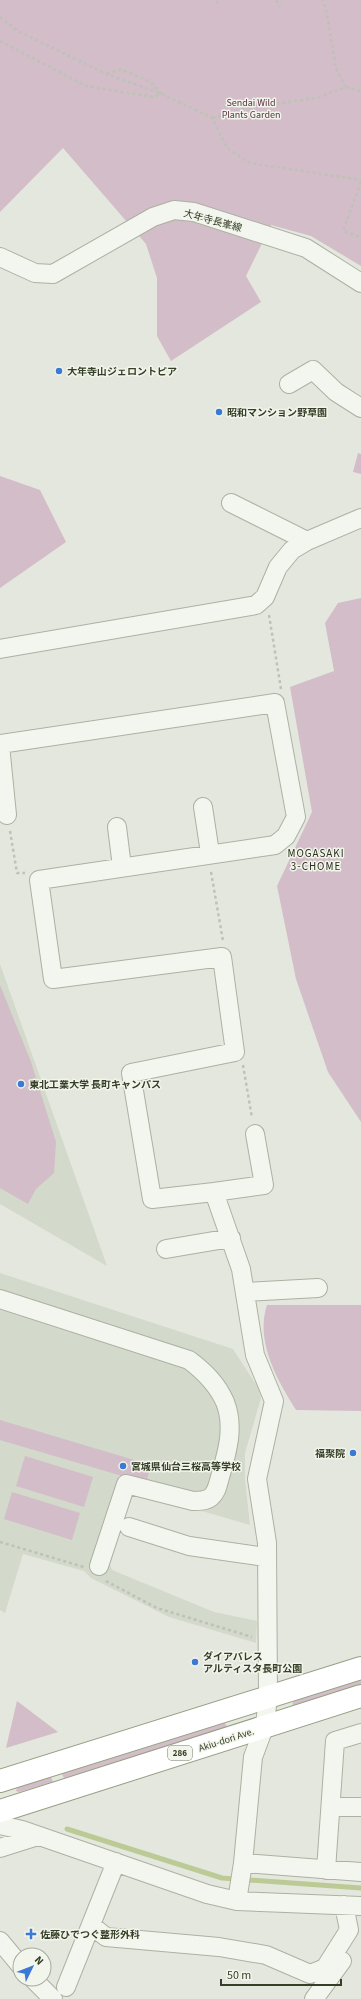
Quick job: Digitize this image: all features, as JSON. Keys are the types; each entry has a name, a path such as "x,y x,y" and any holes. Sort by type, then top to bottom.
{"highway":[{"path":"0,1780 361,1668"},
{"name":"Akiu-dori Ave.","path":"0,1811 361,1696"}],"street":[{"name":"大年寺長峯線","path":"0,257 35,273 53,274 153,217 174,210 194,212 306,248 361,283"},
{"path":"289,384 313,370 336,392 361,408"},
{"path":"231,503 307,541"},
{"path":"0,649 256,605 265,597 278,567 292,550 307,541 361,518"},
{"path":"7,815 0,744 275,703 296,818 286,836 275,845 39,880 53,979 222,957 235,1052 130,1073 152,1199 264,1185 255,1134"},
{"path":"203,807 210,854"},
{"path":"116,827 122,867"},
{"path":"214,1192 241,1269 255,1355 274,1401 257,1479 267,1542 268,1696 266,1726 253,1757 238,1896"},
{"path":"166,1249 231,1238"},
{"path":"245,1292 318,1288"},
{"path":"0,1299 190,1360 204,1371 216,1385 225,1402 230,1417 230,1435 226,1457 215,1492 204,1500 193,1501 126,1484 95,1570"},
{"path":"129,1527 189,1546 266,1557"},
{"path":"326,1870 335,1741 361,1733"},
{"path":"331,1807 361,1807"},
{"path":"0,1824 207,1894 353,1905 349,1930 325,1968 310,1974 266,1955 219,1947 106,1937 91,1925"},
{"path":"0,1848 38,1836"},
{"path":"66,1987 116,1862"},
{"path":"242,1866 361,1872"},
{"path":"314,1999 344,1958 361,1928"},
{"path":"0,1941 12,1955"},
{"path":"41,1987 53,1999"}],"path":[{"path":"216,4 220,0"},
{"path":"276,0 280,7"},
{"path":"323,0 327,14 336,69 346,87"},
{"path":"0,17 18,31 107,74 162,94 212,118 227,148 250,163 361,181 342,231 361,237"},
{"path":"0,40 86,86 153,97 162,94"},
{"path":"107,74 121,69 152,83 162,94"},
{"path":"212,118 252,107 316,98 346,87 361,91"},
{"path":"261,600 269,613 282,698 275,703"},
{"path":"7,815 17,873 32,873 39,880"},
{"path":"210,854 210,866 225,951 222,957"},
{"path":"235,1052 242,1064 255,1134"},
{"path":"0,1542 95,1570 158,1608 254,1637 258,1640"}],"shaded area":[{"name":"東北工業大学 長町キャンパス","path":"0,964 107,1266 0,1204"},
{"name":"宮城県仙台三桜高等学校","path":"0,1273 233,1349 259,1389 261,1398 245,1453 245,1480 250,1525 130,1490 108,1558 112,1570 214,1612 257,1621 256,1643 169,1617 91,1578 84,1571 23,1554 5,1613 0,1610"}],"green space":[{"name":"Sendai Wild Plants Garden","path":"0,0 361,0 361,266 311,236 271,225 246,276 261,302 171,361 157,336 157,278 146,244 63,148 0,212"},
{"path":"358,453 361,454 361,474 353,472"},
{"path":"0,476 40,490 66,542 0,588"},
{"path":"361,598 361,1122 328,1072 296,979 277,886 312,812 290,687 334,671 325,623 338,603"},
{"path":"0,985 31,1062 56,1142 54,1173 36,1189 28,1204 0,1188"},
{"path":"267,1305 361,1305 361,1411 296,1410 275,1373 266,1346 264,1319"},
{"path":"0,1420 151,1465 146,1483 0,1440"},
{"path":"25,1456 93,1477 84,1507 16,1486"},
{"path":"12,1492 80,1513 72,1540 4,1519"},
{"path":"361,1680 361,1686 294,1706 292,1704 294,1701"},
{"path":"17,1701 58,1732 6,1748"},
{"path":"225,1723 227,1727 64,1778 62,1774"},
{"path":"51,1777 53,1782 19,1792 16,1791 17,1788"}],"waterway":[{"path":"67,1829 222,1878 361,1888"}],"place":[{"name":"大年寺山ジェロントピア","path":"59,371"},
{"name":"昭和マンション野草園","path":"219,412"},
{"name":"東北工業大学 長町キャンパス","path":"21,1084"},
{"name":"福聚院","path":"353,1453"},
{"name":"宮城県仙台三桜高等学校","path":"123,1466"},
{"name":"ダイアパレス アルティスタ長町公園","path":"195,1662"},
{"name":"佐藤ひでつぐ整形外科","path":"31,1934"}],"district":[{"name":"MOGASAKI 3-CHOME","path":"316,859"}]}
